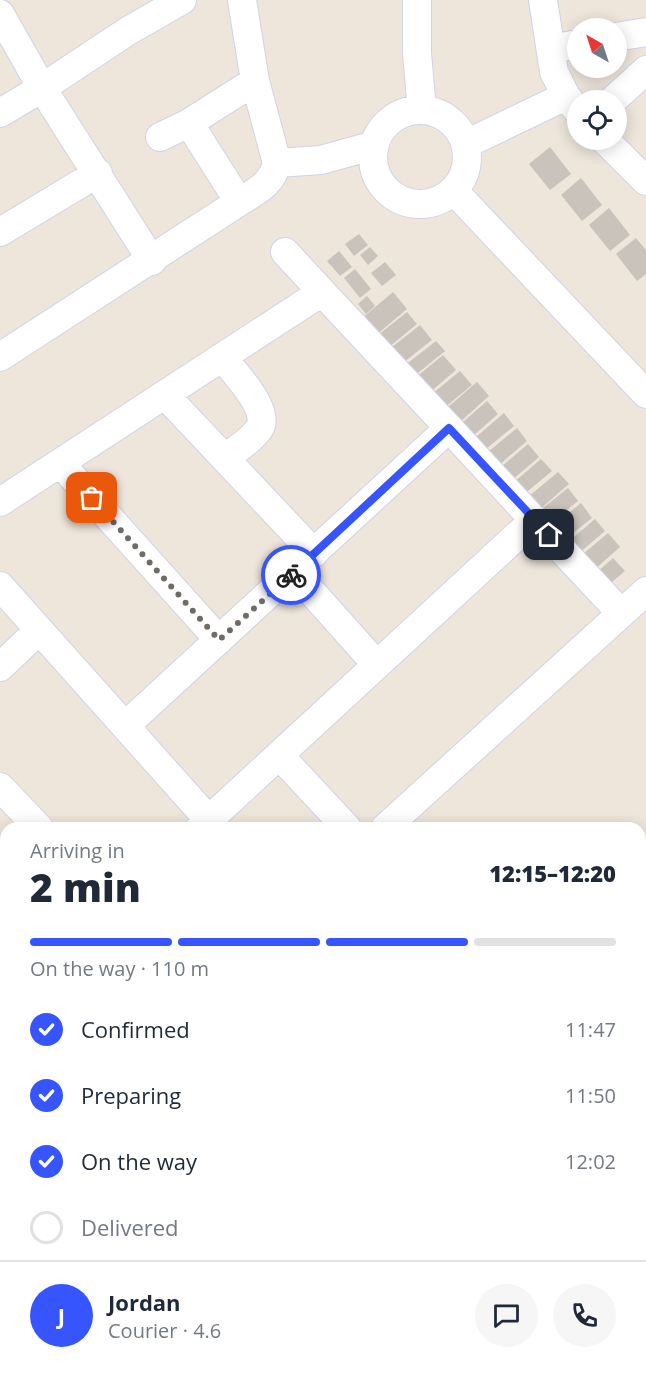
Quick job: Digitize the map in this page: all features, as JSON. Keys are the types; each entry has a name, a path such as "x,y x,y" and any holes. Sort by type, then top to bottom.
{"street":[{"path":"0,113 182,0"},
{"path":"0,357 152,261 271,180 277,163 255,81 242,0"},
{"path":"417,0 417,53 422,110"},
{"path":"543,0 564,46 554,72 567,94"},
{"path":"0,14 42,88 98,172 152,261"},
{"path":"627,35 646,32"},
{"path":"624,90 646,70"},
{"path":"160,137 189,123 255,81"},
{"path":"466,144 567,105"},
{"path":"422,110 440,114 460,131 466,144 465,170 453,190 432,202 418,204 392,195 376,172 375,145 385,125 393,118 403,113 422,110"},
{"path":"189,123 239,202"},
{"path":"277,163 321,160 375,145"},
{"path":"615,150 646,181"},
{"path":"0,232 98,172"},
{"path":"453,190 646,394"},
{"path":"285,252 621,613"},
{"path":"0,502 322,291"},
{"path":"222,357 261,408 263,419 260,429 226,458"},
{"path":"165,394 226,458 377,665"},
{"path":"125,726 449,428"},
{"path":"60,463 219,640"},
{"path":"211,822 279,755 534,520"},
{"path":"0,586 125,726 205,822"},
{"path":"392,822 646,591"},
{"path":"0,667 39,630"},
{"path":"279,755 341,822"},
{"path":"0,787 33,822"}],"building":[{"path":"550,147 571,174 550,190 529,164"},
{"path":"581,178 602,205 582,221 561,195"},
{"path":"609,208 630,235 610,251 589,225"},
{"path":"359,234 368,245 354,256 345,244"},
{"path":"636,238 646,250 646,274 637,281 616,254"},
{"path":"370,247 378,256 368,265 360,255"},
{"path":"339,251 352,267 340,276 327,261"},
{"path":"385,262 396,275 382,286 371,273"},
{"path":"355,269 371,289 360,298 344,278"},
{"path":"393,292 407,309 375,336 361,319"},
{"path":"367,296 375,306 366,314 358,304"},
{"path":"407,312 417,324 383,352 373,339"},
{"path":"420,325 432,340 399,366 387,351"},
{"path":"436,341 445,351 413,377 404,366"},
{"path":"443,355 456,370 428,394 415,378"},
{"path":"460,371 472,385 444,408 432,394"},
{"path":"477,382 489,396 460,422 448,407"},
{"path":"487,401 498,414 474,435 463,422"},
{"path":"504,413 514,426 486,449 476,437"},
{"path":"517,428 527,441 499,465 488,452"},
{"path":"528,444 539,457 512,480 501,467"},
{"path":"541,459 552,471 523,495 513,483"},
{"path":"558,472 569,484 539,510 528,497"},
{"path":"568,488 578,501 548,525 538,512"},
{"path":"581,503 592,518 567,538 555,524"},
{"path":"595,519 605,531 578,554 568,542"},
{"path":"608,533 620,547 594,570 582,555"},
{"path":"613,558 625,571 606,587 595,574"}],"way so far":[{"path":"92,498 219,640 291,575"}],"route":[{"path":"291,575 449,428 549,535"}]}
